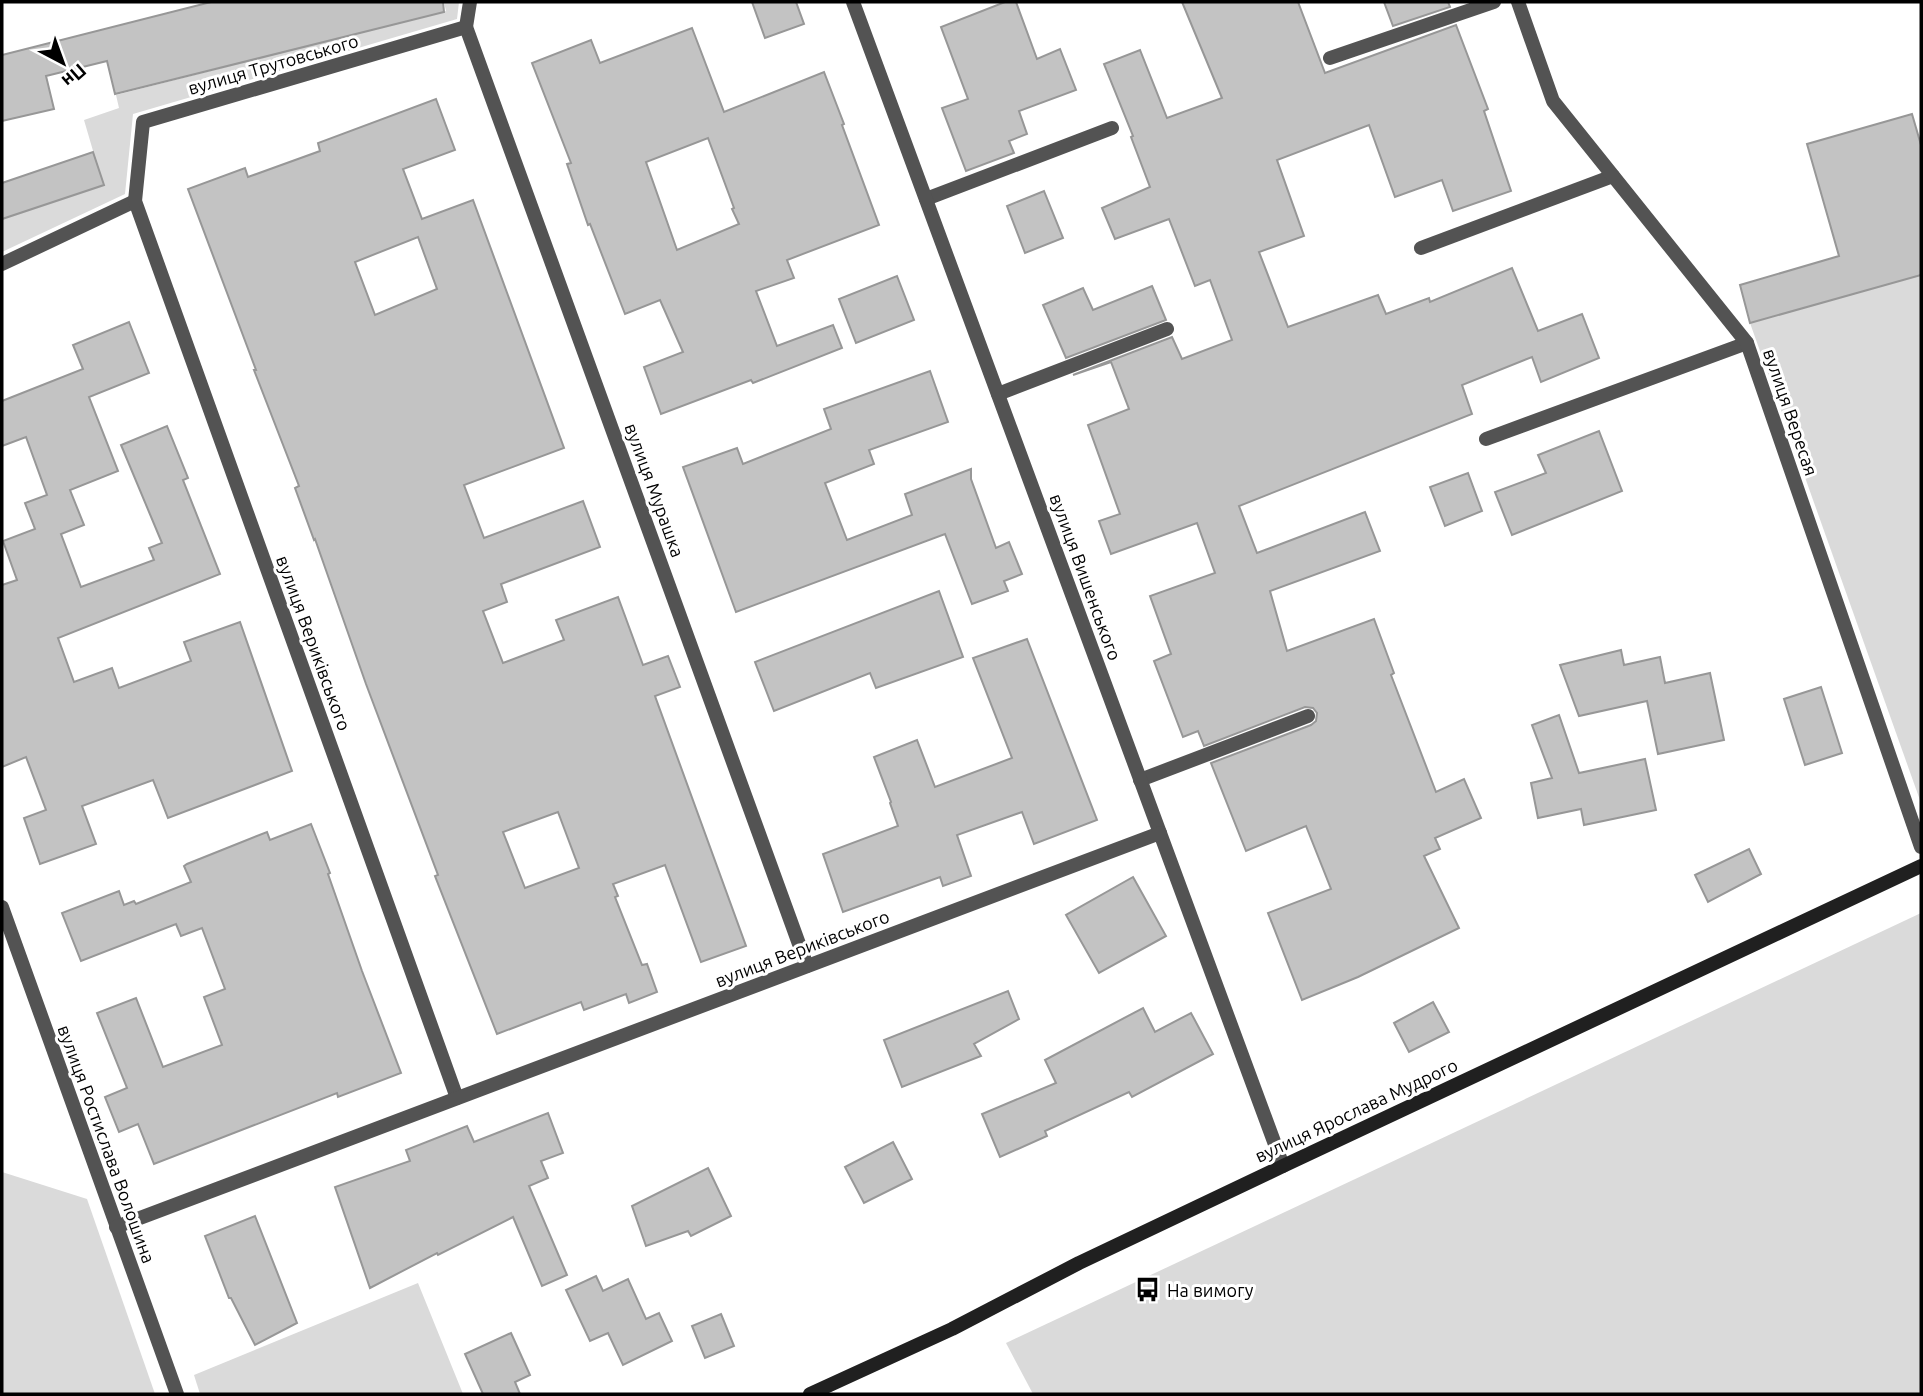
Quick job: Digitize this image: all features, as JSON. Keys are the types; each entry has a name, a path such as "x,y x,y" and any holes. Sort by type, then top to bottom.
{"main road":[{"name":"вулиця Ярослава Мудрого","path":"810,1394 952,1329 1079,1263 1283,1166 1921,866"}],"street":[{"path":"466,27 470,2"},
{"name":"вулиця Вишенського","path":"853,2 1283,1166"},
{"path":"1330,58 1494,2"},
{"name":"вулиця Вересая","path":"1518,2 1553,101 1747,343 1921,847"},
{"name":"вулиця Трутовського","path":"135,201 143,122 466,27"},
{"name":"вулиця Мурашка","path":"466,27 807,966"},
{"path":"926,199 1112,128"},
{"path":"1421,248 1613,176"},
{"path":"2,264 135,201"},
{"name":"вулиця Вериківського","path":"135,201 457,1098"},
{"path":"998,394 1167,329"},
{"path":"1486,439 1747,343"},
{"path":"1140,780 1308,716"},
{"name":"вулиця Вериківського","path":"116,1227 1160,833"},
{"name":"вулиця Ростислава Волошина","path":"2,907 177,1394"}],"shaded area":[{"path":"444,2 459,2 457,19 133,114 125,194 2,252 2,219 103,185 84,120 119,108 116,95 446,11"},
{"path":"1921,274 1921,803 1750,323"},
{"path":"1921,913 1921,1394 1033,1394 1006,1343"},
{"path":"2,1172 87,1199 155,1394 2,1394"},
{"path":"418,1283 463,1394 200,1394 194,1375"}],"building":[{"path":"211,2 443,2 444,12 115,94 107,61 46,76 54,109 2,121 2,55"},
{"path":"752,2 796,2 804,24 765,38"},
{"path":"1005,2 1016,2 1037,59 1060,49 1076,90 1019,111 1027,134 1009,141 1014,153 966,171 942,108 968,99 941,27"},
{"path":"1182,2 1298,2 1325,73 1456,25 1488,109 1484,111 1511,191 1453,211 1442,180 1395,197 1369,125 1277,160 1304,236 1259,252 1288,327 1378,295 1386,314 1429,298 1430,302 1512,268 1538,331 1582,314 1599,358 1541,382 1532,357 1462,385 1472,414 1239,506 1257,553 1365,512 1380,551 1270,591 1287,651 1374,619 1394,673 1391,675 1436,792 1464,779 1481,818 1435,838 1440,849 1424,856 1459,928 1358,977 1302,1000 1268,913 1331,889 1306,826 1246,851 1211,763 1311,725 1316,721 1317,713 1313,708 1305,707 1204,746 1198,731 1183,737 1154,661 1171,654 1150,596 1215,573 1197,523 1111,554 1099,521 1120,514 1088,425 1129,409 1111,362 1073,375 1172,337 1182,359 1232,340 1210,280 1195,286 1169,219 1115,239 1102,208 1150,187 1104,64 1140,50 1167,118 1222,98"},
{"path":"1384,2 1448,2 1450,7 1393,26"},
{"path":"692,28 724,112 824,72 879,225 787,260 794,278 756,291 777,346 833,325 842,348 753,383 751,380 661,414 644,367 683,352 660,300 625,314 590,224 588,225 567,164 571,163 532,63 591,40 600,63","holes":["708,138 734,208 732,209 739,224 677,250 646,162"]},
{"path":"436,99 455,150 403,169 422,219 473,200 564,448 464,485 484,538 583,501 600,547 501,584 507,602 483,611 503,663 564,640 556,620 618,597 643,665 668,656 680,687 655,696 746,946 701,962 665,865 613,884 618,896 615,897 642,965 647,964 657,992 629,1003 626,994 584,1010 581,1002 497,1034 435,876 438,875 295,488 299,486 188,189 245,168 248,177 320,151 318,143","holes":["418,237 437,289 375,315 355,262","558,812 579,868 525,888 503,832"]},
{"path":"1912,114 1921,145 1921,275 1750,323 1740,285 1839,256 1807,144"},
{"path":"93,152 104,185 2,219 2,183"},
{"path":"1044,191 1063,238 1025,253 1007,206"},
{"path":"897,276 914,320 856,343 839,299"},
{"path":"1152,286 1166,320 1066,358 1043,305 1083,288 1093,310"},
{"path":"129,322 149,373 89,397 118,471 70,490 84,525 61,534 81,587 154,560 149,548 162,543 121,445 167,426 188,478 183,480 220,574 58,638 74,682 112,668 119,688 191,661 184,642 240,622 292,771 168,818 153,780 82,806 96,844 40,864 24,818 46,810 26,757 2,767 2,585 17,580 3,541 35,529 25,503 47,495 26,437 2,446 2,401 83,369 73,345"},
{"path":"930,371 948,422 869,450 874,464 825,483 847,540 912,515 905,494 971,469 971,479 996,548 1009,542 1022,574 1004,581 1008,591 972,604 945,534 736,612 683,467 737,448 743,464 831,429 824,409"},
{"path":"1599,431 1622,491 1512,535 1495,492 1546,473 1538,455"},
{"path":"1468,473 1482,511 1445,526 1430,487"},
{"path":"939,591 963,657 876,688 870,673 774,711 755,662"},
{"path":"1027,639 1097,820 1034,844 1022,812 957,835 971,876 943,886 940,877 843,912 823,854 898,826 874,757 917,740 935,787 1012,758 973,658"},
{"path":"1621,650 1624,665 1660,657 1665,683 1710,673 1724,740 1658,754 1647,701 1579,716 1560,665"},
{"path":"1821,687 1842,753 1805,765 1784,699"},
{"path":"1559,715 1579,773 1645,759 1656,810 1584,825 1581,809 1538,818 1531,783 1552,778 1532,725"},
{"path":"311,824 401,1073 338,1097 337,1093 154,1164 138,1124 119,1132 105,1097 127,1088 97,1013 136,998 163,1067 222,1045 204,997 225,989 202,928 181,936 176,924 81,961 62,913 119,891 124,905 134,901 136,904 191,882 184,866 187,864 267,832 270,840"},
{"path":"1749,849 1761,874 1708,902 1695,875"},
{"path":"1133,877 1166,936 1099,973 1066,915"},
{"path":"1008,991 1019,1019 974,1044 981,1056 902,1087 884,1040"},
{"path":"1433,1002 1449,1032 1409,1052 1394,1023"},
{"path":"1143,1008 1155,1032 1191,1013 1213,1054 1132,1097 1129,1092 1045,1131 1047,1136 1000,1157 982,1114 1056,1083 1045,1060"},
{"path":"548,1113 563,1153 541,1161 548,1178 529,1186 567,1275 542,1286 513,1217 370,1288 335,1187 410,1161 406,1150 467,1126 474,1142"},
{"path":"893,1142 912,1179 864,1203 845,1167"},
{"path":"708,1168 731,1216 691,1236 688,1231 646,1246 632,1206"},
{"path":"255,1216 297,1323 255,1345 229,1298 205,1236"},
{"path":"596,1276 603,1291 628,1279 646,1319 659,1313 672,1341 623,1365 608,1333 590,1341 566,1290"},
{"path":"721,1314 734,1346 705,1358 692,1326"},
{"path":"511,1333 530,1375 515,1382 520,1394 483,1394 465,1354"}],"place":[{"name":"На вимогу","path":"1147,1290"}]}
